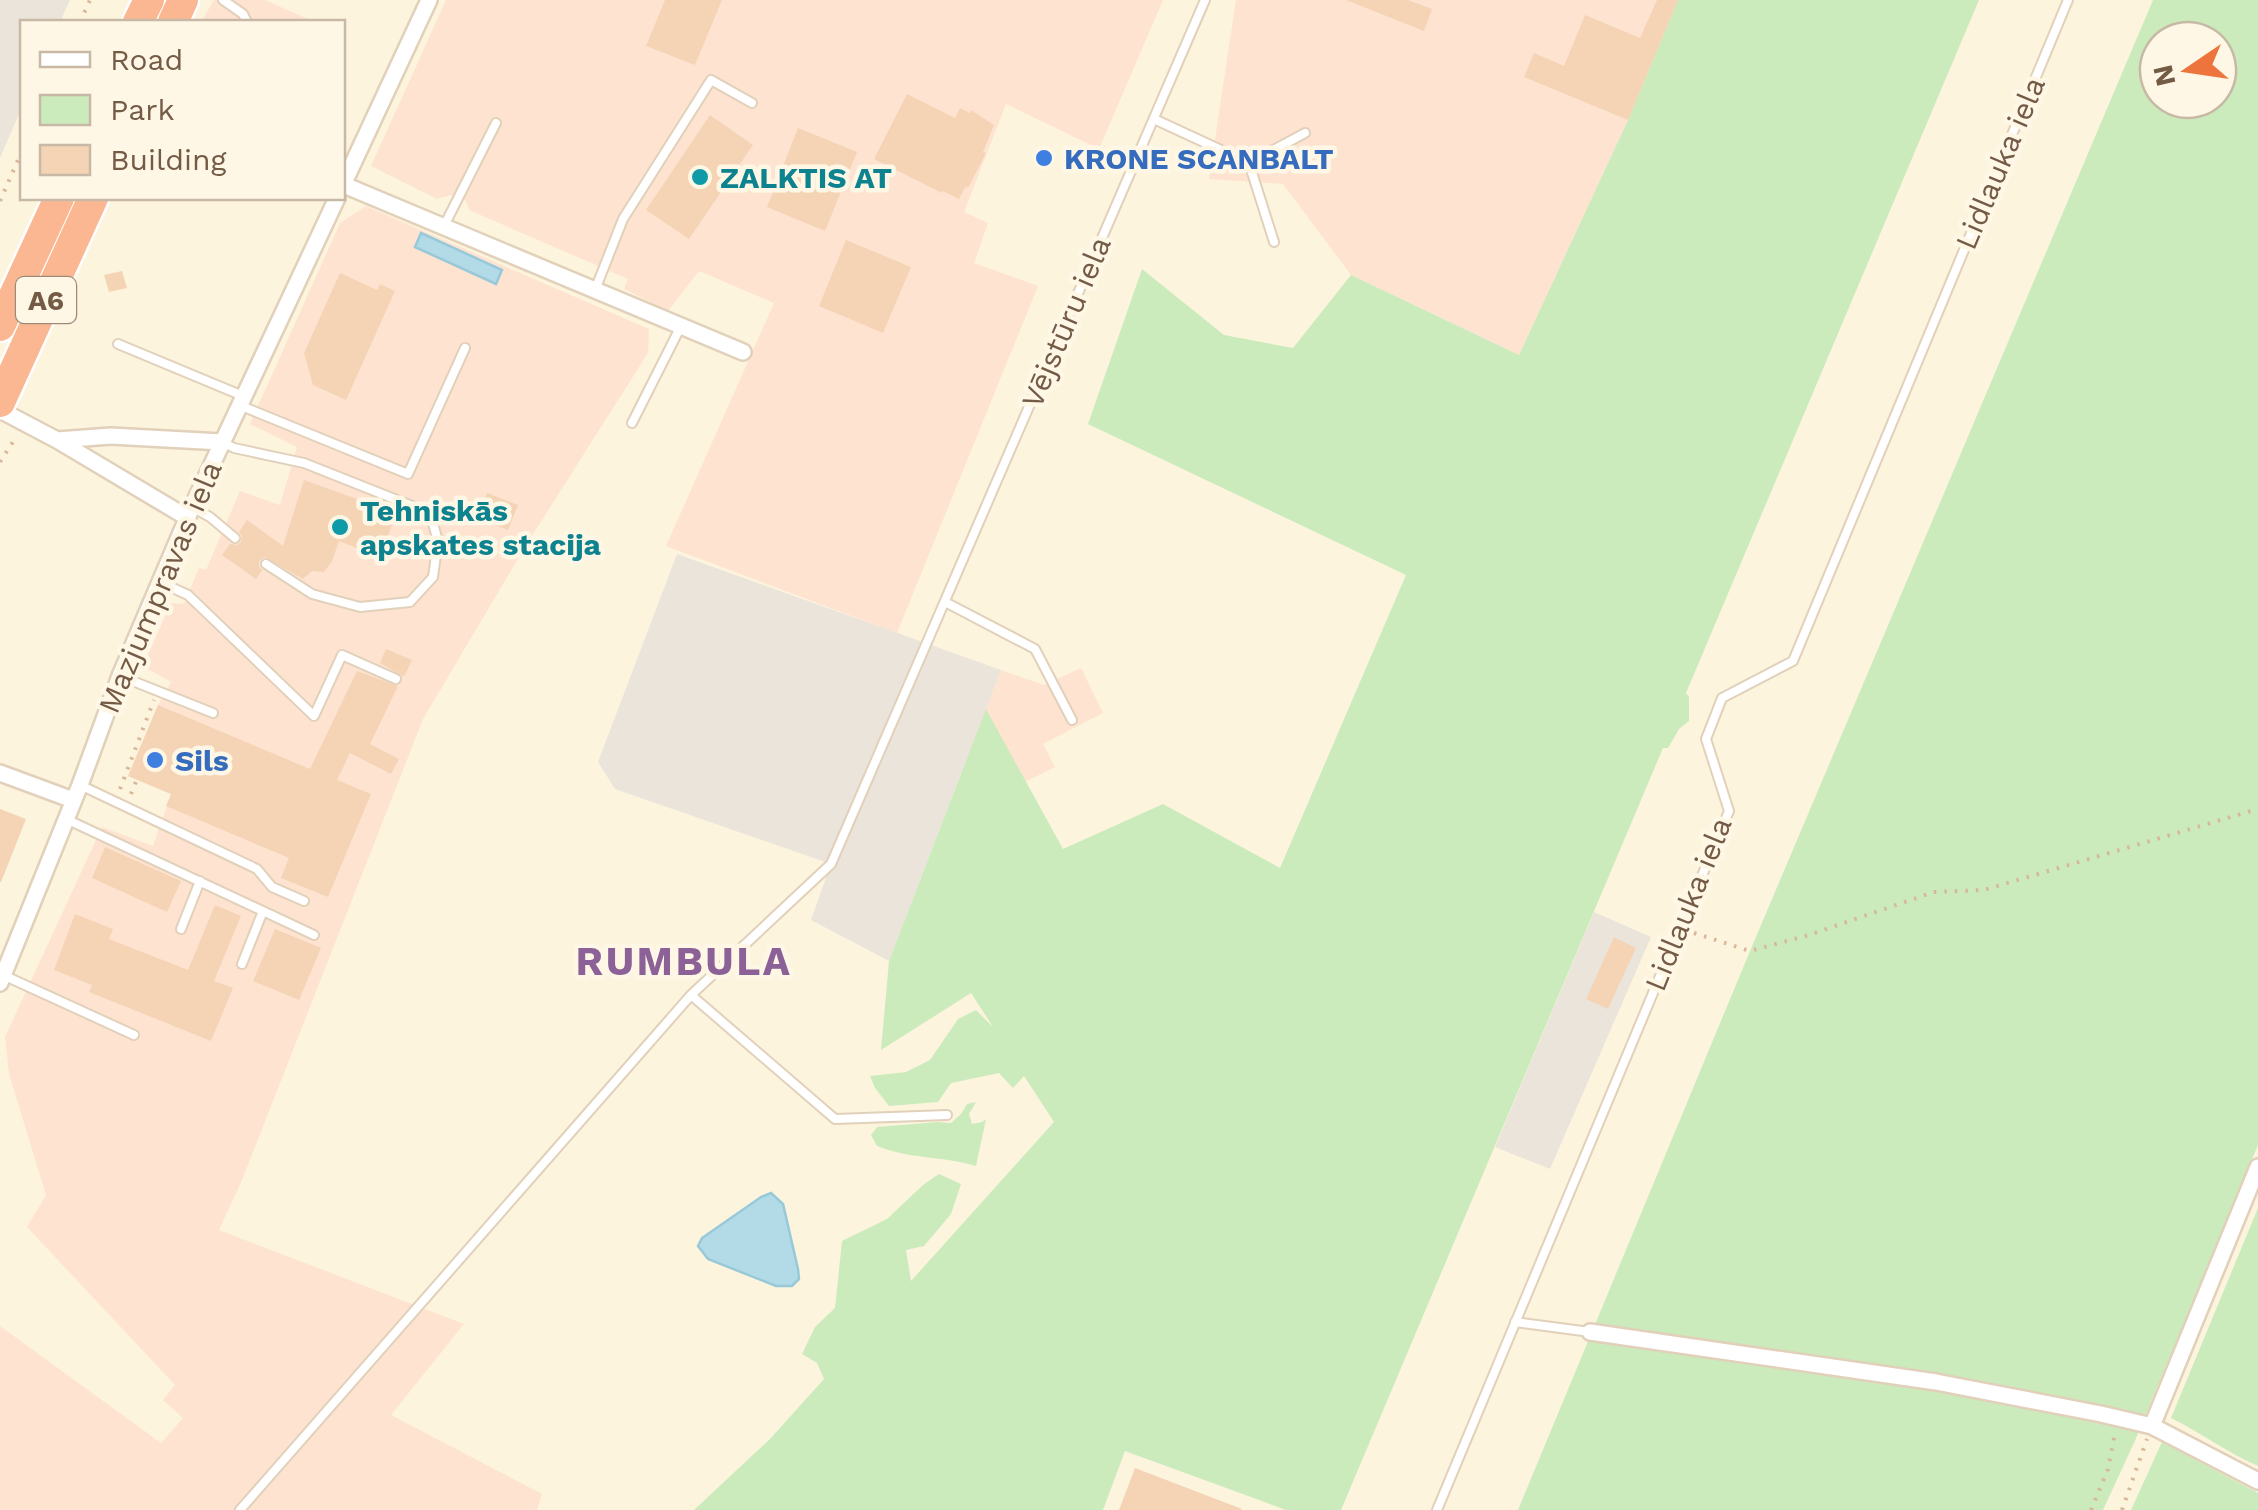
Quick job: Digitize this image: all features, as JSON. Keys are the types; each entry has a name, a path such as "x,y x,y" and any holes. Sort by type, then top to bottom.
{"highway":[{"name":"A6","path":"3,312 57,200"},
{"name":"A6","path":"0,402 93,200"}],"street":[{"path":"345,182 429,0"},
{"path":"345,187 744,352"},
{"name":"Mazjumpravas iela","path":"2,979 160,582 337,200"},
{"path":"3,312 37,320"},
{"path":"0,410 190,513"},
{"path":"57,440 111,436 222,442"},
{"path":"0,773 76,793"},
{"path":"2152,1426 2258,1166"},
{"path":"1590,1332 1936,1382 2118,1418 2152,1426 2258,1481"}],"lane":[{"path":"223,0 245,20"},
{"name":"Vējstūru iela","path":"240,1510 691,995 831,864 1204,0"},
{"name":"Lidlauka iela","path":"1437,1510 1729,811 1706,739 1722,698 1793,661 2068,0"},
{"path":"595,290 623,219 711,80 752,103"},
{"path":"1154,119 1249,163 1274,242"},
{"path":"444,227 496,123"},
{"path":"1249,163 1305,133"},
{"path":"632,423 680,326"},
{"path":"118,344 408,474 465,348"},
{"path":"222,442 304,464 430,513 438,541 433,577 410,602 360,608 312,594 266,564"},
{"path":"190,513 210,517 235,538"},
{"path":"160,582 188,595 314,716 342,656 396,679"},
{"path":"945,602 1035,649 1072,720"},
{"path":"120,676 213,713"},
{"path":"76,793 115,802 257,869 272,887 304,901"},
{"path":"66,819 314,935"},
{"path":"181,929 200,882"},
{"path":"242,964 263,911"},
{"path":"2,979 134,1035"},
{"path":"691,995 835,1120 947,1115"},
{"path":"1515,1322 1590,1332"}],"path":[{"path":"0,201 20,156"},
{"path":"0,462 25,424"},
{"path":"115,802 158,691"},
{"path":"1680,928 1750,951 1934,892 1984,890 2258,809"},
{"path":"2091,1510 2108,1470 2118,1418"},
{"path":"2122,1510 2152,1426"}],"shaded area":[{"path":"0,0 70,0 61,20 20,20 20,112 0,158"},
{"path":"214,0 265,0 308,19 308,20 202,20"},
{"path":"446,0 1163,0 1099,149 1006,104 964,212 988,223 974,263 1038,286 897,633 666,546 774,303 699,271 668,311 624,289 628,279 469,210 466,201 451,195 437,199 371,166"},
{"path":"1236,0 1678,0 1628,120 1519,355 1351,275 1283,184 1209,179"},
{"path":"366,206 649,329 648,353 528,542 423,719 219,1230 464,1324 391,1415 542,1494 537,1510 0,1510 0,1326 161,1443 183,1418 163,1400 175,1385 27,1227 46,1195 9,1074 5,1037 102,827 153,846 171,794 128,776 171,682 143,666 171,603 184,604 199,568 206,570 240,491 280,505 297,447 250,424 340,223"},
{"path":"677,554 1001,670 889,961 811,920 831,864 615,789 598,762"},
{"path":"1081,668 1103,713 1043,744 1055,767 1013,788 963,767 1001,670 1044,685"},
{"path":"1594,912 1651,937 1550,1169 1495,1147"}],"green space":[{"path":"1678,0 1979,0 1686,693 1689,721 1668,748 1663,748 1341,1510 1286,1510 1125,1451 1103,1510 694,1510 770,1439 824,1379 817,1363 802,1354 815,1327 835,1308 842,1241 887,1219 939,1174 961,1184 951,1214 924,1246 906,1250 911,1281 1054,1122 1024,1076 1013,1088 999,1073 951,1083 938,1102 889,1106 870,1076 906,1072 930,1060 958,1019 976,1010 993,1027 971,993 881,1050 889,961 986,709 1063,849 1163,804 1280,868 1406,575 1088,424 1142,269 1224,335 1293,348 1351,275 1519,355 1628,120"},
{"path":"2153,0 2258,0 2258,1145 2103,1510 1518,1510 2138,35 2138,120 2238,120 2238,20 2145,20"},
{"path":"976,1102 969,1114 972,1124 986,1119 976,1166 889,1150 877,1146 871,1135 877,1127 951,1123 967,1104"},
{"path":"2258,1208 2258,1466 2171,1418"},
{"path":"2162,1442 2258,1493 2258,1510 2131,1510"}],"water":[{"path":"421,233 502,270 496,284 415,247"},
{"path":"771,1193 783,1204 798,1269 799,1279 792,1286 776,1286 708,1259 698,1246 702,1238"}],"building":[{"path":"665,0 722,0 695,65 646,46"},
{"path":"1346,0 1408,0 1432,9 1424,31"},
{"path":"1657,0 1678,0 1628,120 1524,77 1534,53 1564,66 1585,15 1640,38"},
{"path":"907,94 955,118 960,108 970,113 971,110 994,125 983,152 986,153 959,199 874,159"},
{"name":"ZALKTIS AT","path":"710,115 753,145 689,239 646,210"},
{"path":"798,128 857,152 825,231 767,207"},
{"path":"846,240 911,267 883,333 819,306"},
{"path":"122,271 127,288 109,292 104,275"},
{"path":"340,273 377,290 380,284 395,291 346,400 313,385 304,353"},
{"name":"Tehniskās apskates stacija","path":"304,480 396,513 383,550 362,543 360,549 339,541 324,572 312,571 303,579 265,557 259,561 262,570 256,579 222,555 230,544 241,542 239,532 247,520 283,546"},
{"path":"487,493 518,505 508,530 477,518"},
{"path":"386,649 412,660 405,675 380,663"},
{"path":"357,671 398,686 370,744 399,759 391,774 350,753 337,780 371,794 328,897 281,878 289,858 166,806 171,794 128,776 158,705 310,769"},
{"path":"0,809 26,819 1,882 0,882"},
{"path":"105,847 181,881 167,912 92,878"},
{"path":"215,905 241,916 214,981 233,988 211,1041 89,992 92,985 54,970 75,914 113,929 109,939 188,970"},
{"path":"275,929 321,948 299,1000 253,981"},
{"path":"1614,937 1636,948 1608,1009 1586,999"},
{"path":"1135,1468 1242,1509 1119,1510"}],"place":[{"name":"KRONE SCANBALT","path":"1044,158"},
{"name":"ZALKTIS AT","path":"700,177"},
{"name":"Tehniskās apskates stacija","path":"340,527"},
{"name":"Sils","path":"155,760"}],"district":[{"name":"RUMBULA","path":"684,961"}]}
